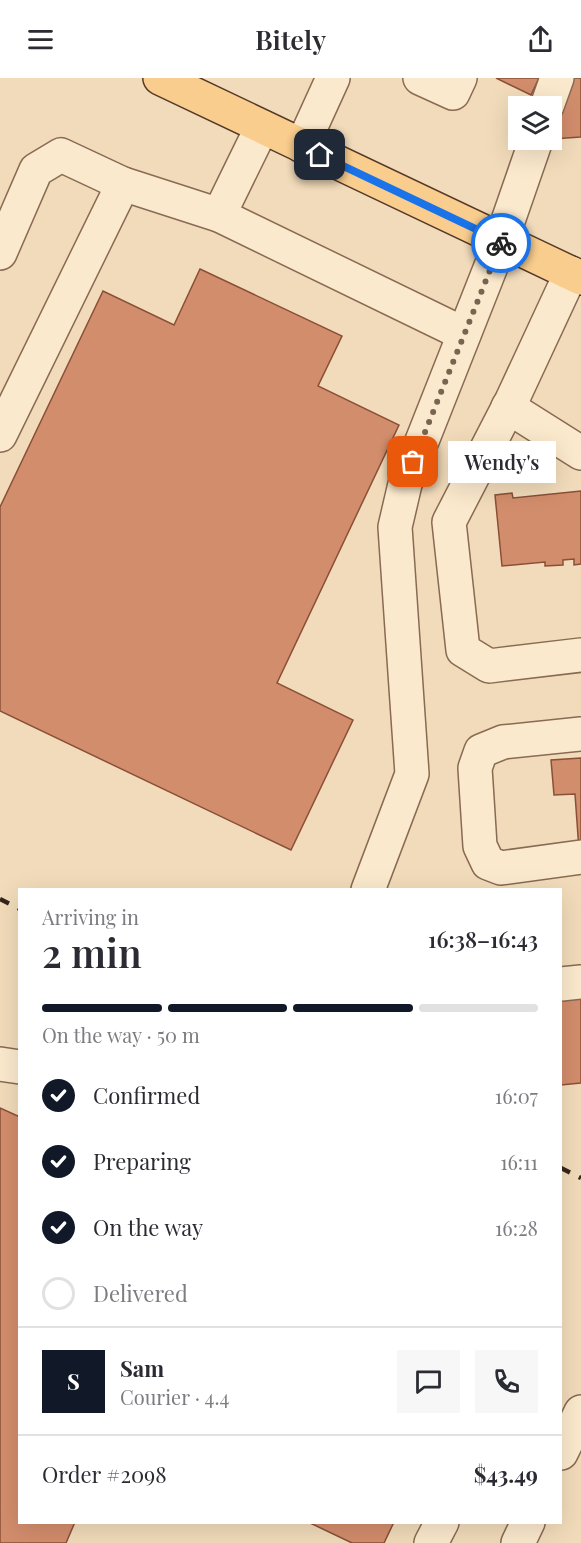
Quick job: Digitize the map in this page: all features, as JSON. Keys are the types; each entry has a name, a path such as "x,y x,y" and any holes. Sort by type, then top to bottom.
{"main road":[{"path":"160,78 576,276"}],"lane":[{"path":"302,146 333,78"},
{"path":"420,78 453,93 460,78"},
{"path":"551,96 557,78"},
{"path":"219,215 262,127"},
{"path":"369,888 412,774 395,527 405,484 501,241 533,150"},
{"path":"0,253 36,170 62,155 123,184 219,215 464,334"},
{"path":"0,435 123,184"},
{"path":"576,276 449,522 463,650 489,666 581,655"},
{"path":"508,407 581,453"},
{"path":"581,735 503,742 481,751 475,768 480,846 488,863 501,868 581,857"},
{"path":"562,984 581,982"},
{"path":"0,1064 18,1066"},
{"path":"562,1451 581,1412"},
{"path":"431,1543 441,1524"},
{"path":"518,1543 527,1524"}],"building":[{"path":"496,78 539,78 531,95"},
{"path":"565,78 581,78 581,137 562,138 561,96"},
{"path":"200,269 342,336 318,386 399,425 277,683 353,720 291,850 0,711 0,507 103,291 174,325"},
{"path":"581,491 581,564 574,565 574,559 563,560 563,565 545,566 545,562 502,566 495,495 512,493 513,498"},
{"path":"581,758 581,849 579,850 575,794 554,795 551,760"},
{"path":"581,999 581,1083 562,1085 562,1000"},
{"path":"0,1108 18,1116 18,1524 74,1524 66,1543 0,1543"},
{"path":"312,1524 393,1524 384,1543 352,1543"}],"railway":[{"path":"0,899 18,908"},
{"path":"562,1168 581,1178"}],"way so far":[{"path":"413,462 501,243"}],"place":[{"name":"Wendy's","path":"413,462"}],"route":[{"path":"320,155 501,243"}]}
